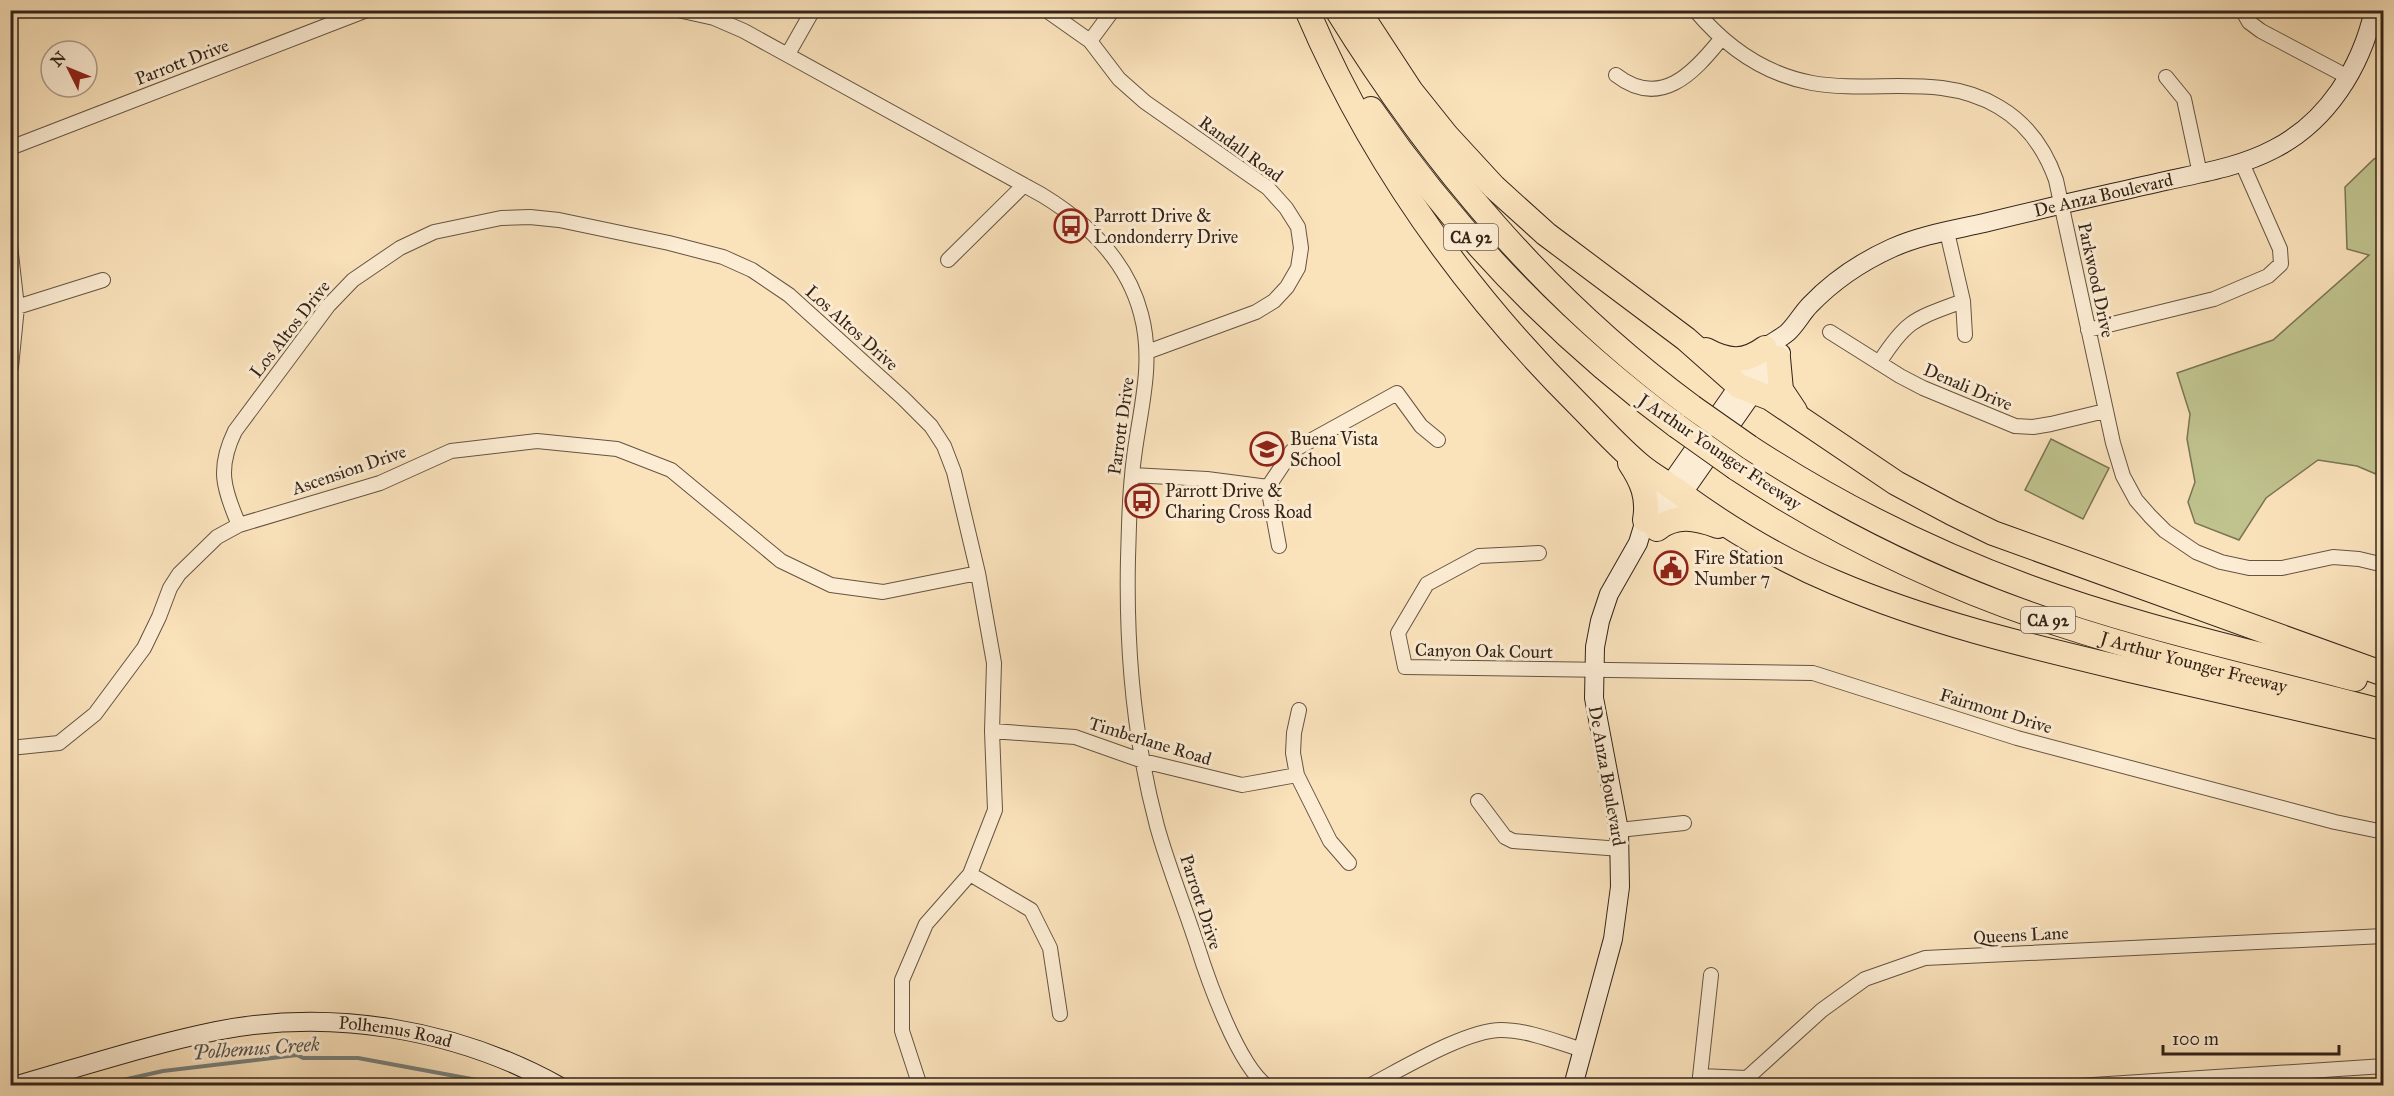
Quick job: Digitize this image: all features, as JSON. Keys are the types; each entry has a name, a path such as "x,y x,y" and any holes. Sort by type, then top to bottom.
{"highway":[{"name":"J Arthur Younger Freeway","path":"1307,10 1391,137 1432,192 1482,250 1572,340 1623,384 1736,468 1795,505 1870,545 1939,578 2018,610 2099,636 2384,712"},
{"path":"1307,10 1330,64 1399,183 1432,232 1512,333 1619,446 1642,467 1745,537"},
{"name":"J Arthur Younger Freeway","path":"1337,10 1402,112 1497,230 1587,320 1644,370 1749,447 1801,480 1867,517 1943,553 2014,582 2101,612 2384,686"},
{"path":"1358,10 1393,65 1429,114 1494,187 1559,244 1686,339 1747,389 1770,398 1905,488 1994,532 2048,554 2384,674"},
{"path":"1686,339 1714,355 1733,360 1772,353 1783,395 1807,423"},
{"path":"1619,446 1644,488 1647,531 1671,520 1692,518 1745,537 1834,582 1915,614 1964,629 2028,646 2384,728"}],"street":[{"name":"Parrott Drive","path":"10,148 368,10"},
{"name":"Parrott Drive","path":"678,10 714,18 788,54 1065,208 1088,227 1111,252 1129,280 1141,314 1147,352 1144,398 1132,475 1128,561 1130,656 1143,761 1158,826 1206,974 1243,1056 1255,1075 1267,1086"},
{"path":"788,54 813,10"},
{"name":"Randall Road","path":"1046,10 1090,41 1119,79 1145,102 1268,188 1286,208 1298,227 1301,248 1298,268 1287,287 1274,301 1256,312 1147,352"},
{"path":"1090,41 1113,10"},
{"name":"Parkwood Drive","path":"1695,10 1721,39 1749,58 1781,74 1833,86 1949,88 1969,92 2010,113 2039,143 2049,161 2061,204 2105,411 2123,476 2136,500 2165,531 2196,552 2221,562 2264,569 2298,565 2333,557 2359,559 2384,565"},
{"path":"2242,10 2249,22 2262,32 2348,77"},
{"name":"De Anza Boulevard","path":"1574,1086 1616,923 1620,887 1619,830 1596,712 1593,671 1597,635 1604,607 1616,580 1647,531 1772,353 1826,289 1857,267 1894,247 2061,204 2200,174 2242,163 2274,149 2299,133 2321,114 2348,77 2360,55 2374,10"},
{"path":"1616,75 1634,87 1650,90 1666,87 1694,70 1721,39"},
{"path":"2166,77 2184,99 2200,174"},
{"path":"2088,330 2214,299 2268,276 2282,264 2280,249 2242,163"},
{"path":"948,260 1024,185"},
{"name":"Los Altos Drive","path":"239,525 231,506 224,474 225,452 235,431 328,306 353,280 400,248 425,236 470,223 501,218 530,217 558,220 723,256 752,270 789,295 903,398 931,426 944,446 954,472 978,573 994,663 992,731 995,810 970,874 926,924 902,980 902,1031 922,1086"},
{"path":"1947,232 1963,301 1965,335"},
{"path":"10,244 17,307 11,367"},
{"path":"17,307 103,280"},
{"path":"1879,363 1895,337 1905,327 1926,315 1963,301"},
{"name":"Denali Drive","path":"1830,332 1923,388 2015,426 2033,427 2105,411"},
{"path":"1280,546 1268,487 1292,451 1397,393 1421,426 1438,440"},
{"name":"Ascension Drive","path":"10,748 58,743 95,714 144,648 159,618 170,588 179,574 203,548 239,525 380,483 451,451 537,441 617,449 671,470 781,561 831,585 882,592 978,573"},
{"path":"1132,475 1207,479 1268,487"},
{"name":"Canyon Oak Court","path":"1539,553 1479,556 1427,584 1398,633 1406,668 1593,671"},
{"name":"Fairmont Drive","path":"1593,671 1813,673 2017,738 2278,807 2384,832"},
{"path":"1299,710 1293,753 1297,775 1330,841 1349,863"},
{"name":"Timberlane Road","path":"992,731 1075,737 1143,761 1242,785 1297,775"},
{"path":"1478,801 1505,837 1512,842 1620,849"},
{"path":"1619,830 1684,823"},
{"path":"970,874 1031,910 1050,948 1060,1014"},
{"name":"Queens Lane","path":"1700,1081 1747,1078 1822,1010 1865,979 1925,958 2384,936"},
{"path":"1700,1081 1711,975"},
{"name":"Polhemus Road","path":"14,1086 217,1031 270,1024 321,1022 392,1028 436,1037 498,1057 559,1086"},
{"path":"1369,1086 1464,1039 1488,1031 1515,1031 1583,1050"},
{"path":"2078,1086 2384,1066"}],"green space":[{"path":"2383,155 2383,477 2357,466 2318,460 2266,498 2239,540 2195,523 2188,502 2195,482 2187,439 2190,414 2177,373 2273,340 2369,255 2347,249 2345,187 2374,159"},
{"path":"2051,439 2109,468 2083,519 2025,490"}],"waterway":[{"name":"Polhemus Creek","path":"96,1086 163,1071 297,1055 303,1058 358,1058 477,1080 489,1086"}],"place":[{"name":"Parrott Drive & Londonderry Drive","path":"1071,226"},
{"name":"Buena Vista School","path":"1267,449"},
{"name":"Parrott Drive & Charing Cross Road","path":"1142,501"},
{"name":"Fire Station Number 7","path":"1671,568"}]}
